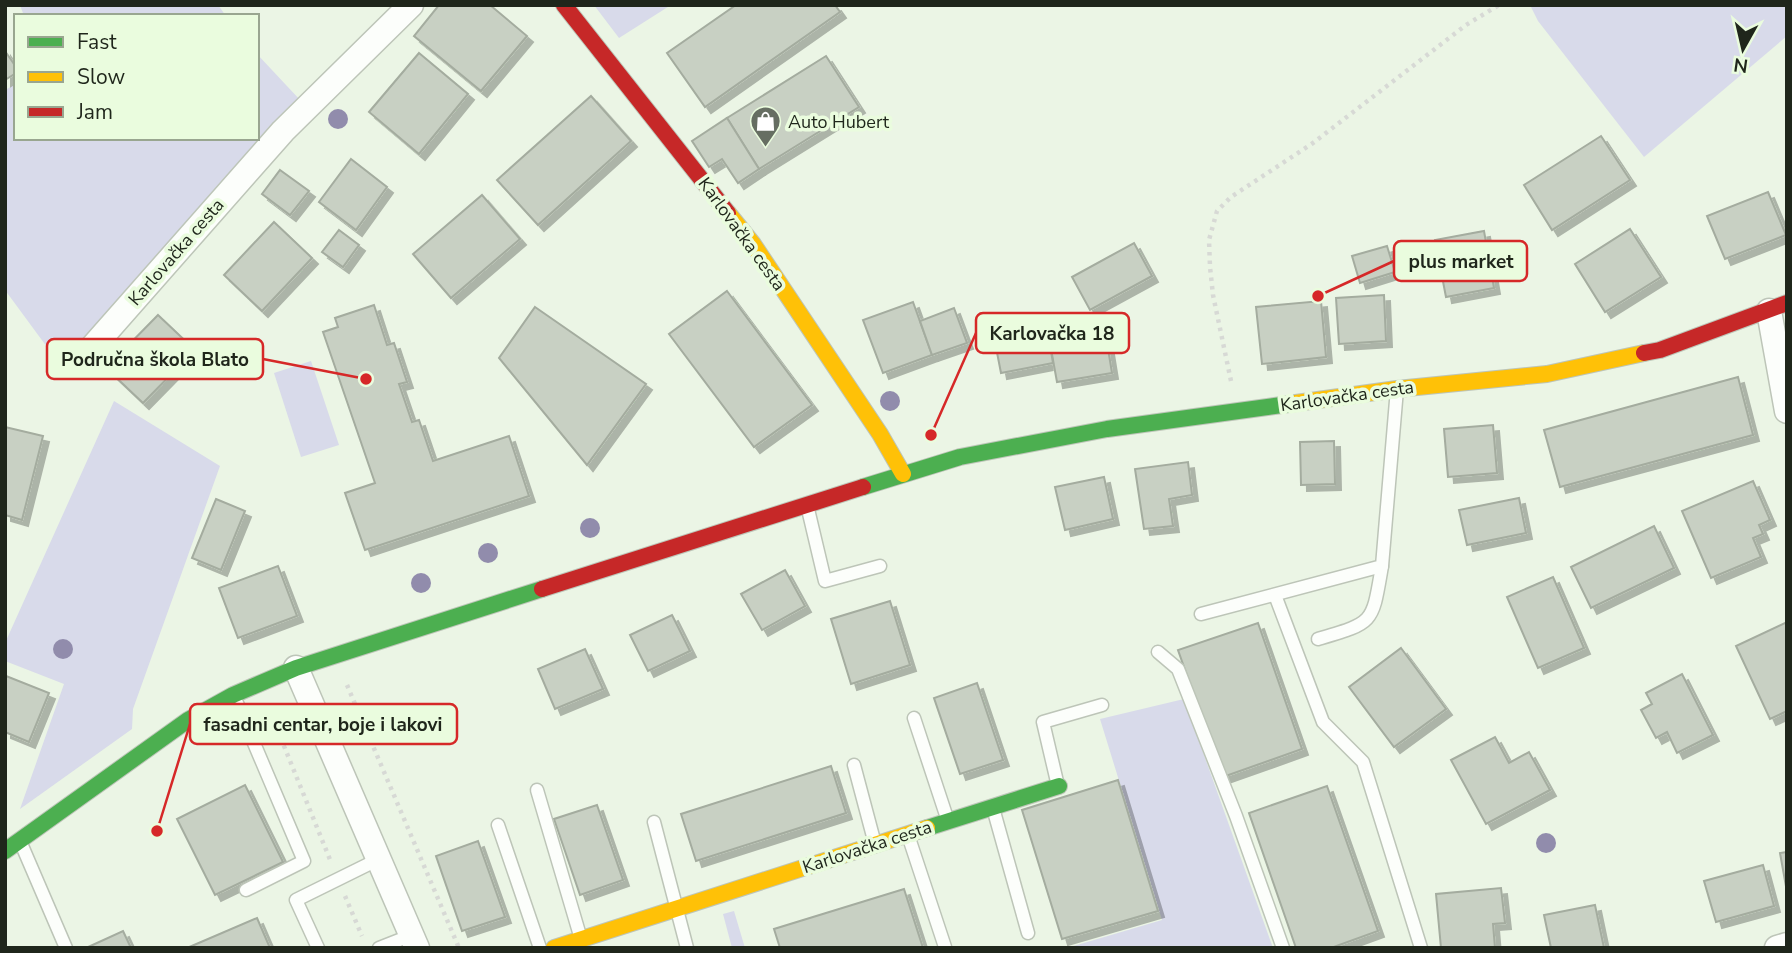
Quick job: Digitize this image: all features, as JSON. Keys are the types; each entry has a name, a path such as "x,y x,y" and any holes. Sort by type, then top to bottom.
{"street":[{"name":"Karlovačka cesta","path":"90,350 283,131 411,5"},
{"name":"Karlovačka cesta","path":"564,5 753,244 880,434 903,474"},
{"name":"Karlovačka cesta","path":"5,851 188,720 233,695 296,668 903,474 960,457 1107,429 1397,389 1560,371 1660,350 1778,307"},
{"path":"1778,307 1787,411"},
{"path":"296,668 415,942"},
{"name":"Karlovačka cesta","path":"554,948 1059,786"},
{"path":"1777,948 1787,945"}],"lane":[{"path":"1318,639 1357,628 1369,618 1376,602 1382,566 1397,389"},
{"path":"807,505 825,581 880,566"},
{"path":"1201,614 1382,566"},
{"path":"1275,595 1323,722 1363,762 1421,948"},
{"path":"1158,652 1178,669 1236,816 1283,948"},
{"path":"233,695 304,861 246,890"},
{"name":"Karlovačka cesta","path":"1059,786 1043,722 1102,705"},
{"path":"915,718 948,822"},
{"path":"854,765 875,845"},
{"path":"537,790 581,939"},
{"path":"993,807 1028,933"},
{"path":"654,822 687,948"},
{"path":"498,825 540,948"},
{"path":"908,835 945,947"},
{"path":"20,841 66,948"},
{"path":"318,948 296,900 379,859"},
{"path":"379,948 415,942"}],"path":[{"path":"1233,389 1211,277 1209,240 1217,211 1231,197 1313,143 1466,25 1499,5"},
{"path":"345,680 459,948"},
{"path":"271,714 367,948"}],"shaded area":[{"path":"20,5 218,5 225,14 23,14"},
{"path":"594,5 671,5 619,38"},
{"path":"1530,5 1787,5 1787,36 1644,157 1538,21"},
{"path":"259,56 301,101 119,304 58,362 5,290 5,90 14,85 14,140 259,140"},
{"path":"311,361 339,445 301,457 274,373"},
{"path":"114,401 220,466 133,709 132,729 20,809 64,684 5,661 5,643"},
{"path":"1184,699 1273,948 1067,948 1162,920 1100,719"},
{"path":"734,911 745,948 732,948 723,914"}],"building":[{"path":"439,5 490,5 527,36 481,91 414,36"},
{"path":"736,5 835,5 840,12 705,107 667,53"},
{"path":"5,51 14,64 14,74 5,80"},
{"path":"419,53 468,94 419,154 369,112"},
{"path":"826,56 859,107 759,169 727,118"},
{"path":"591,96 631,141 538,225 497,180"},
{"path":"727,118 759,169 738,183 722,159 709,167 692,141"},
{"path":"1601,136 1630,180 1552,230 1524,185"},
{"path":"351,159 387,187 356,230 319,202"},
{"path":"280,170 309,191 290,215 262,194"},
{"path":"1768,192 1786,235 1725,259 1707,216"},
{"path":"482,195 520,239 451,298 413,254"},
{"path":"274,222 312,258 262,311 224,275"},
{"path":"1630,229 1661,277 1605,312 1575,264"},
{"path":"339,230 359,245 343,267 322,252"},
{"path":"1484,231 1494,288 1446,297 1435,240"},
{"path":"1134,243 1152,276 1090,310 1072,277"},
{"path":"1387,246 1395,272 1360,283 1352,256"},
{"path":"727,291 812,405 754,447 669,334"},
{"path":"1384,295 1386,341 1339,344 1336,298"},
{"path":"1321,301 1326,357 1262,364 1256,307"},
{"path":"913,302 932,355 883,373 863,320"},
{"path":"374,305 387,345 394,343 407,382 399,384 412,422 419,420 433,461 509,436 529,496 365,550 345,493 375,483 323,332 338,327 335,318"},
{"path":"535,307 646,384 587,465 499,358"},
{"path":"954,308 967,343 932,355 920,321"},
{"path":"158,315 195,350 143,403 106,368"},
{"path":"1103,318 1112,373 1057,382 1047,327"},
{"path":"1047,327 1053,363 1001,373 994,337"},
{"path":"1738,377 1753,435 1560,487 1544,430"},
{"path":"1493,425 1497,473 1448,477 1444,429"},
{"path":"5,427 43,436 22,520 5,515"},
{"path":"1334,441 1335,484 1301,485 1300,442"},
{"path":"1188,462 1192,495 1169,499 1173,526 1144,529 1135,469"},
{"path":"1104,477 1113,519 1065,530 1055,487"},
{"path":"1753,481 1770,520 1759,525 1763,534 1753,538 1761,557 1711,578 1682,511"},
{"path":"1519,498 1526,533 1467,545 1459,510"},
{"path":"216,499 245,511 221,570 192,558"},
{"path":"1654,526 1674,568 1591,608 1571,567"},
{"path":"278,566 297,616 238,638 219,588"},
{"path":"785,570 805,606 762,630 741,594"},
{"path":"1553,577 1584,648 1538,668 1507,597"},
{"path":"890,601 910,665 851,684 831,619"},
{"path":"672,615 690,651 648,671 630,635"},
{"path":"1787,622 1787,711 1770,719 1736,646"},
{"path":"1258,623 1302,749 1223,777 1178,650"},
{"path":"1401,648 1446,709 1394,747 1349,687"},
{"path":"585,649 603,689 555,709 538,669"},
{"path":"1682,674 1713,735 1677,753 1667,732 1656,738 1641,710 1652,704 1646,693"},
{"path":"6,676 49,693 29,742 5,732"},
{"path":"977,683 1003,760 960,774 934,698"},
{"path":"1495,737 1509,763 1529,752 1550,790 1486,824 1451,760"},
{"path":"831,766 846,813 696,861 681,814"},
{"path":"1118,780 1158,911 1062,939 1022,810"},
{"path":"245,785 283,862 215,895 177,819"},
{"path":"1327,786 1378,931 1331,948 1296,948 1249,813"},
{"path":"597,805 623,880 580,895 554,819"},
{"path":"478,841 505,917 462,931 436,856"},
{"path":"1787,852 1787,892 1780,853"},
{"path":"1763,865 1774,906 1716,922 1704,881"},
{"path":"1501,888 1505,923 1493,924 1495,948 1441,948 1436,894"},
{"path":"904,889 923,948 780,948 774,929"},
{"path":"1595,905 1604,948 1551,948 1544,915"},
{"path":"257,918 270,948 187,948"},
{"path":"123,931 131,948 86,948"}],"traffic: fast":[{"path":"863,487 960,457 1107,429 1296,403"},
{"path":"5,851 188,720 233,695 296,668 542,589"},
{"path":"927,828 1059,786"}],"traffic: slow":[{"path":"728,213 753,244 880,434 903,474"},
{"path":"1296,403 1397,389 1547,374 1644,353"},
{"path":"554,948 927,828"}],"traffic: jam":[{"path":"564,5 728,213"},
{"path":"1644,353 1660,350 1787,303"},
{"path":"542,589 863,487"}],"place":[{"name":"Auto Hubert","path":"765,149"},
{"name":"plus market","path":"1318,296"},
{"name":"Područna škola Blato","path":"366,379"},
{"name":"Karlovačka 18","path":"931,435"},
{"name":"fasadni centar, boje i lakovi","path":"157,831"}]}
